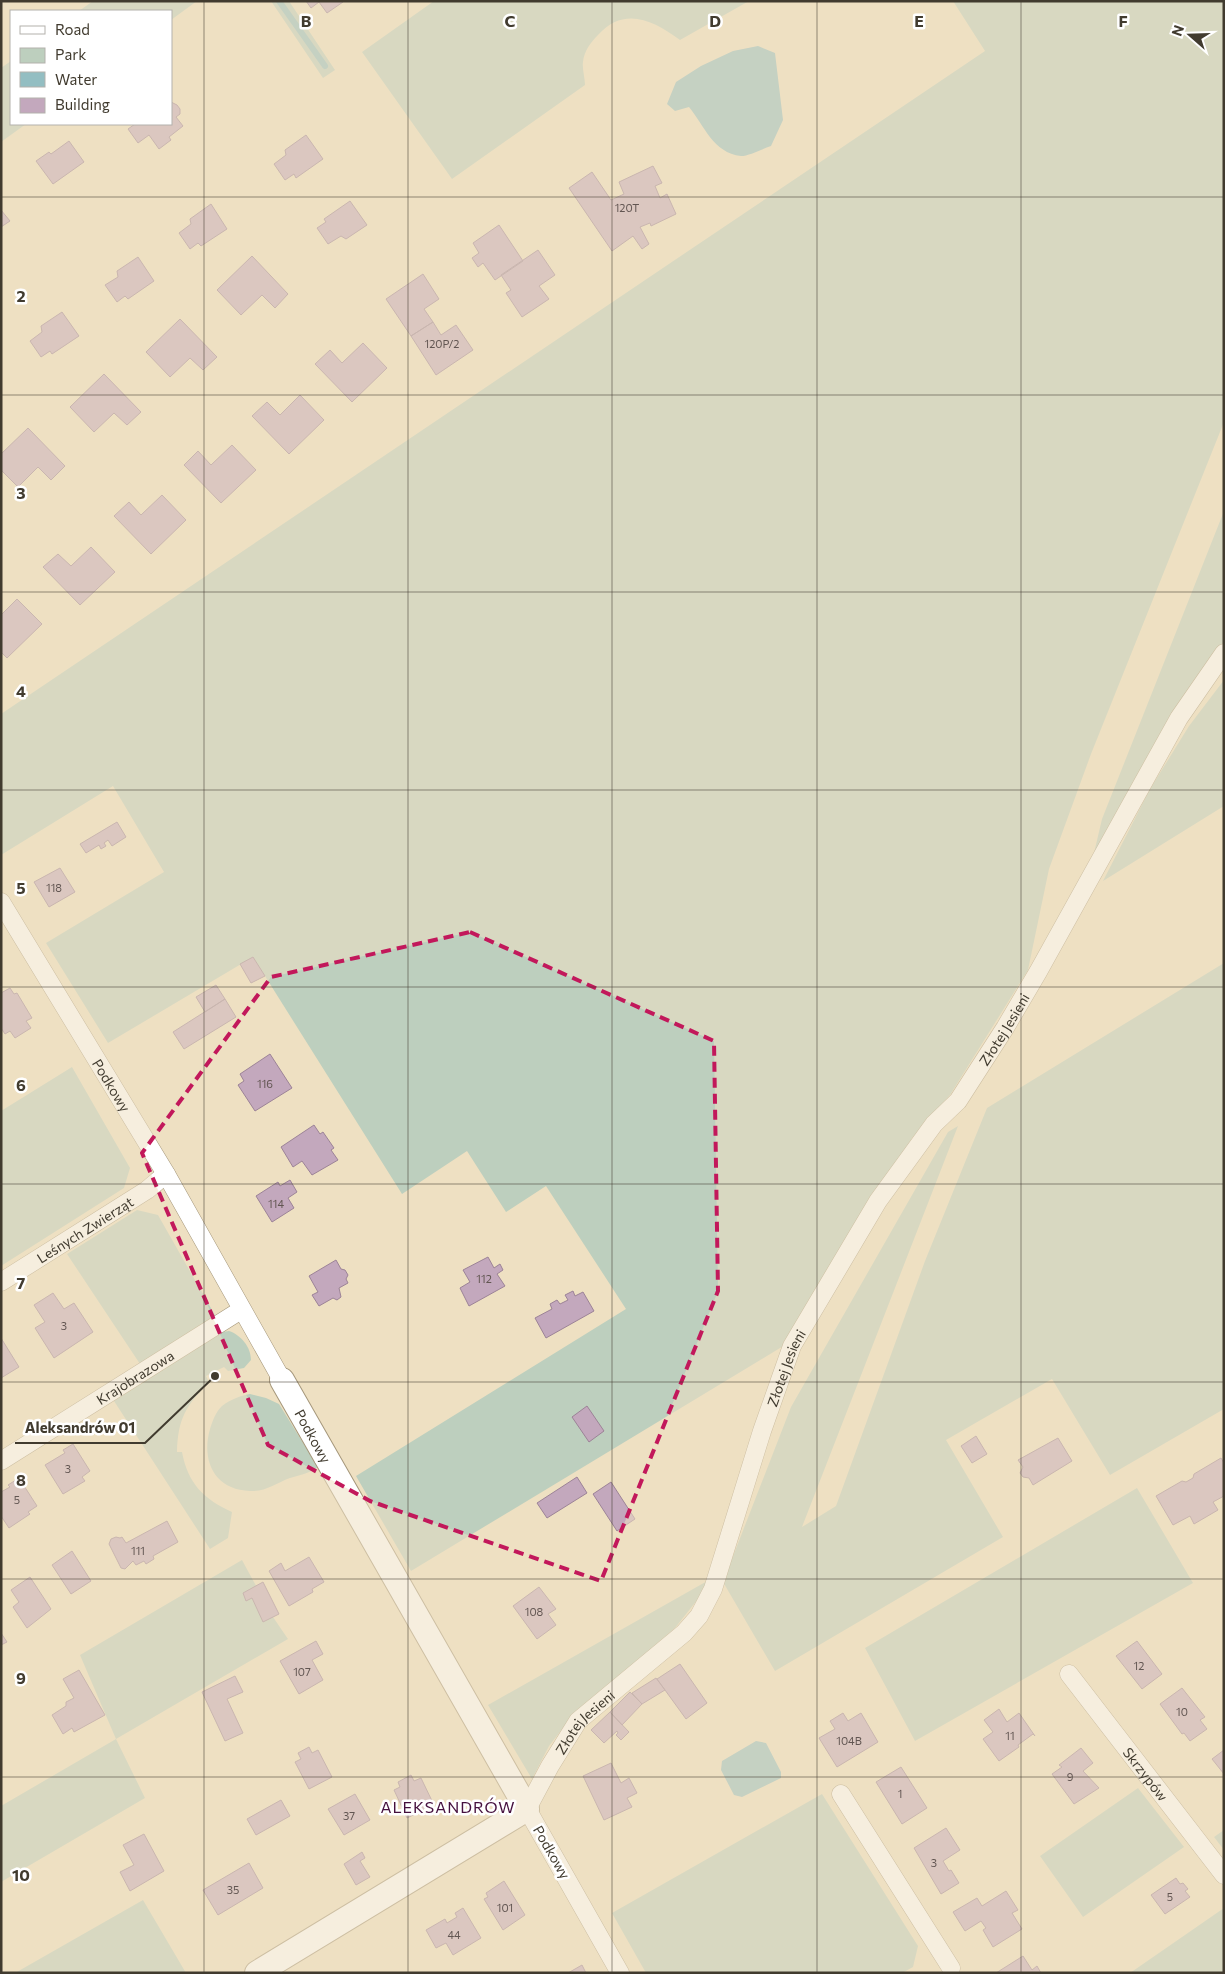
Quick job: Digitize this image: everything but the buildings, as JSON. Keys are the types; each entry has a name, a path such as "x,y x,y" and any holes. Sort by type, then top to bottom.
{"street":[{"name":"Złotej Jesieni","path":"527,1809 550,1766 578,1721 684,1633 699,1616 713,1589 762,1431 792,1346 878,1201 934,1124 958,1101 1005,1028 1179,718 1224,653"},
{"name":"Podkowy","path":"1,902 166,1174 241,1310 620,1973"},
{"name":"Leśnych Zwierząt","path":"1,1282 147,1190 166,1174"},
{"name":"Krajobrazowa","path":"1,1461 241,1310"},
{"name":"Skrzypów","path":"1069,1674 1224,1875"},
{"path":"841,1794 949,1971"},
{"path":"257,1973 527,1809"}],"highlighted area":[{"path":"470,932 714,1041 718,1291 601,1581 370,1501 268,1445 142,1153 271,977"}],"green space":[{"path":"93,1 197,1 172,19 172,10 80,10"},
{"path":"271,1 289,1 335,70 323,78"},
{"path":"434,1 749,1 680,40 659,27 639,19 618,21 608,26 588,47 585,54 583,65 585,85 452,179 362,52"},
{"path":"953,1 1224,1 1224,422 1091,754 1049,869 1028,970 950,1095 912,1138 785,1345 411,1571 356,1476 626,1309 546,1186 506,1212 467,1151 402,1194 253,957 108,1043 46,943 164,872 113,786 1,855 1,714 985,51"},
{"path":"10,62 10,125 25,125 1,142 1,68"},
{"path":"1224,511 1224,641 1179,705 1094,853 1102,819"},
{"path":"1224,680 1224,806 1103,881 1150,789 1189,726"},
{"path":"1224,963 1224,1409 1110,1475 1052,1379 946,1440 1003,1537 775,1671 723,1582 791,1407 948,1132 958,1126 802,1527 836,1506 925,1261 987,1108"},
{"path":"72,1067 130,1168 124,1188 1,1266 1,1111"},
{"path":"137,1210 158,1215 216,1317 140,1364 67,1254"},
{"path":"229,1331 238,1335 245,1342 251,1355 251,1360 244,1368 228,1371 224,1367 206,1376 209,1382 194,1398 185,1413 179,1430 178,1440 177,1452 182,1452 188,1473 193,1482 205,1496 232,1512 228,1538 210,1549 114,1401 222,1332"},
{"path":"250,1394 279,1404 318,1467 266,1489 256,1491 238,1489 227,1485 219,1479 209,1462 207,1452 212,1423 222,1406 236,1398"},
{"path":"1137,1488 1193,1583 915,1741 865,1648"},
{"path":"242,1560 273,1617 288,1639 116,1739 80,1655"},
{"path":"709,1580 698,1599 675,1628 570,1719 549,1746 532,1779 488,1705"},
{"path":"116,1739 145,1798 1,1882 1,1806"},
{"path":"1138,1788 1184,1847 1083,1917 1040,1856"},
{"path":"822,1794 918,1946 913,1967 902,1973 646,1973 612,1913"},
{"path":"1224,1830 1224,1850 1214,1837"},
{"path":"143,1900 186,1973 15,1973"},
{"path":"1224,1908 1224,1973 1130,1973"}],"water":[{"path":"758,46 775,53 783,120 771,146 744,156 731,154 716,144 689,107 675,111 667,104 676,82 701,66 733,51"},
{"path":"756,1741 766,1743 781,1772 781,1778 742,1797 734,1795 721,1770 722,1761"}],"waterway":[{"path":"279,1 325,66"}],"place":[{"name":"Aleksandrów 01","path":"215,1376"}],"district":[{"name":"ALEKSANDRÓW","path":"448,1806"}]}
